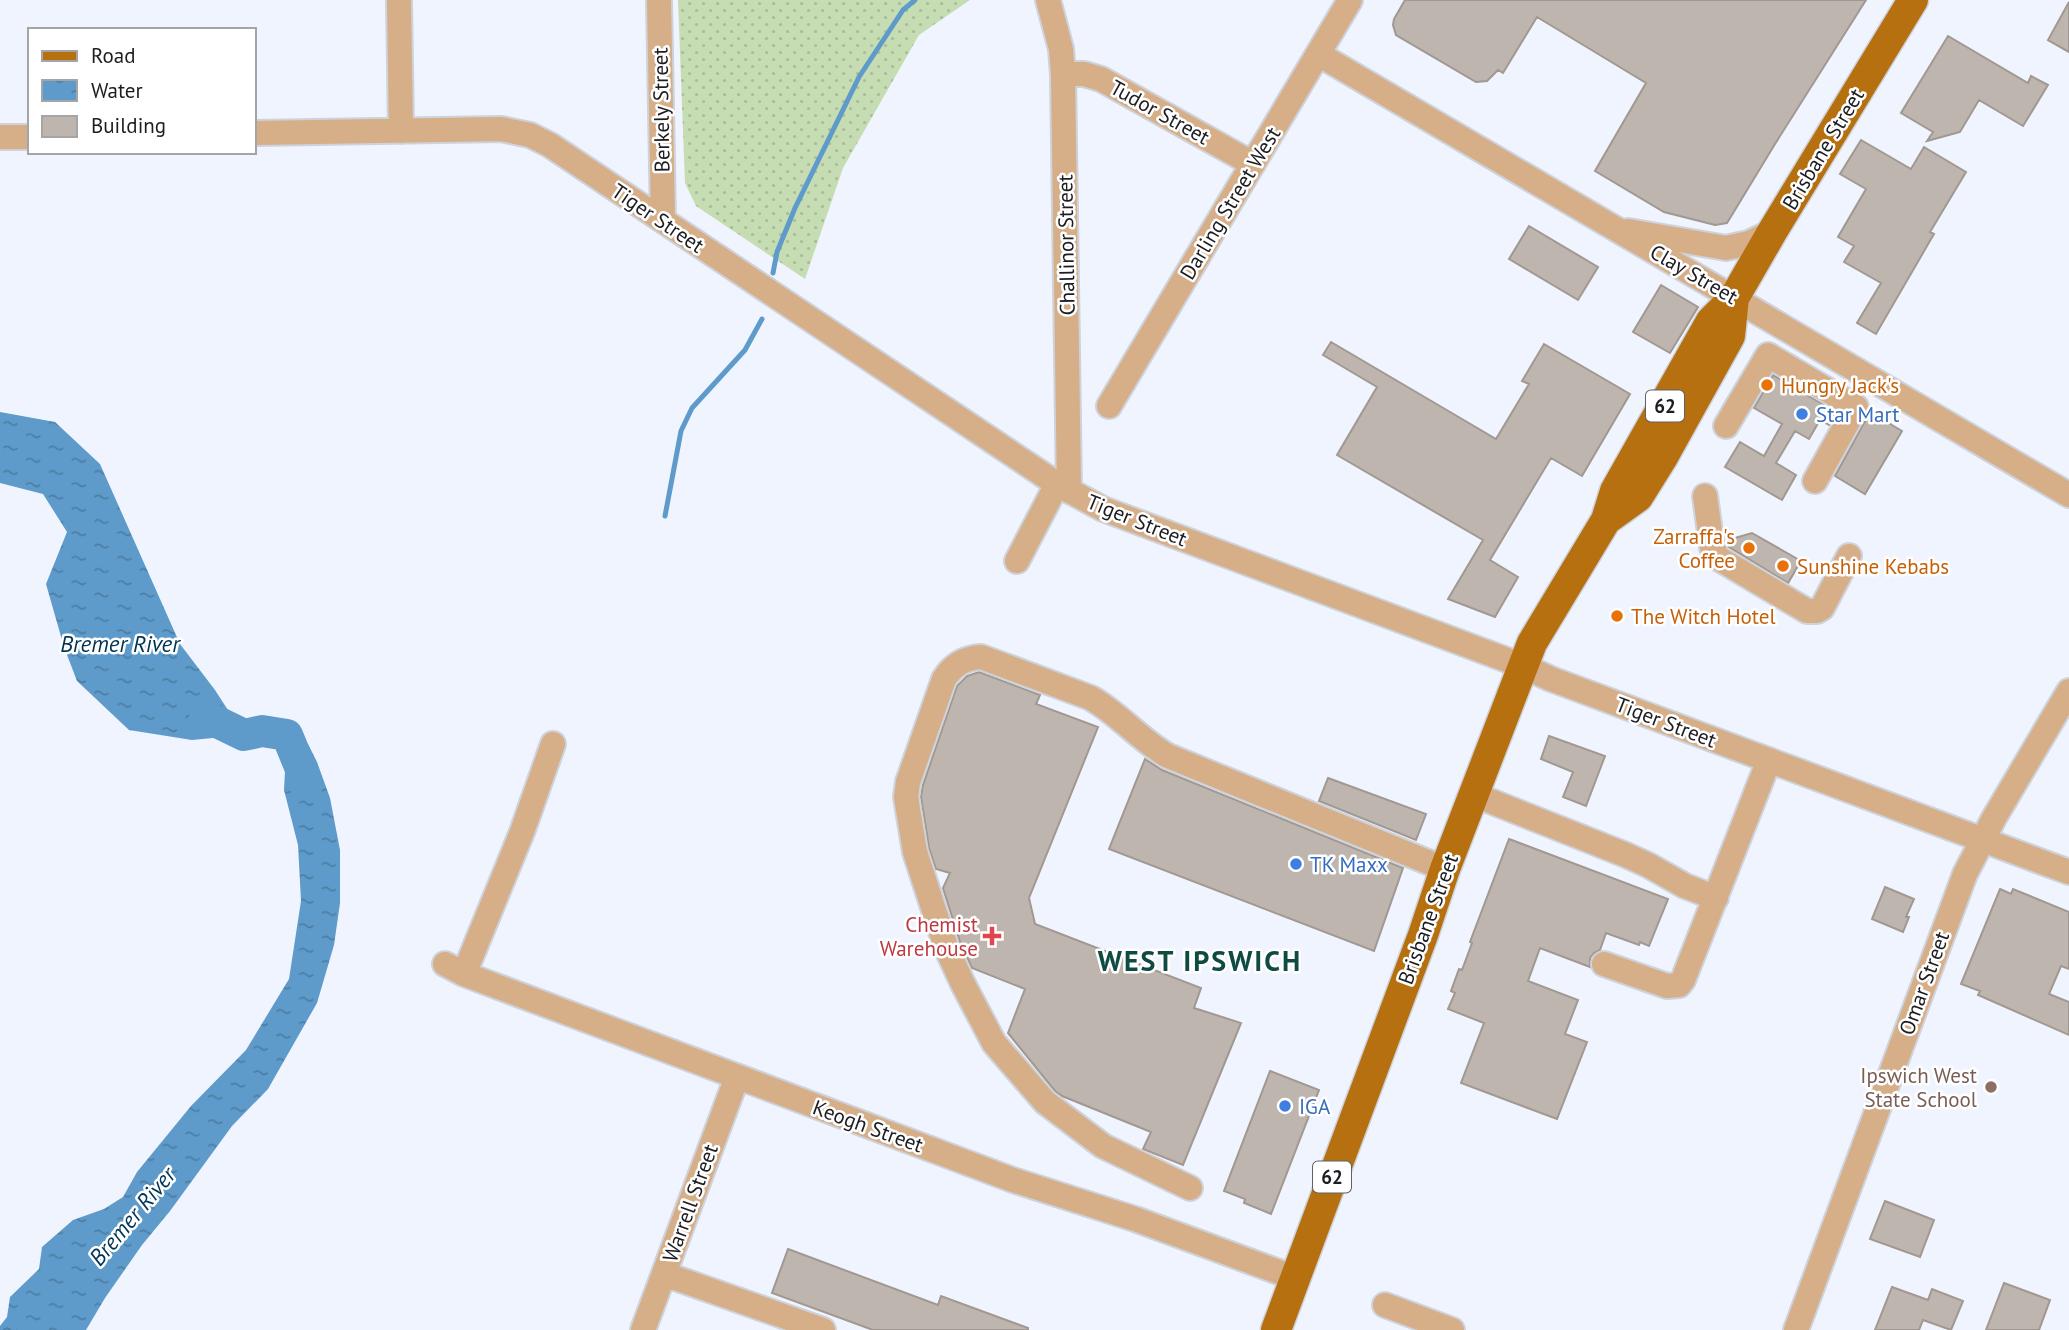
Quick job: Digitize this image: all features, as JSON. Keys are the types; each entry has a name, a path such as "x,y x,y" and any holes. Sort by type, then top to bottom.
{"main road":[{"name":"Brisbane Street","path":"1276,1330 1423,936 1445,869 1539,629 1606,520 1615,491 1711,321 1734,298 1913,0"}],"street":[{"path":"399,0 401,131"},
{"name":"Berkely Street","path":"659,0 663,220"},
{"name":"Challinor Street","path":"1048,0 1061,49 1063,74 1063,487"},
{"name":"Darling Street West","path":"1109,406 1350,0"},
{"name":"Clay Street","path":"1318,54 2069,495"},
{"name":"Tudor Street","path":"1063,74 1084,74 1101,79 1253,164"},
{"name":"Tiger Street","path":"256,133 502,129 530,135 550,145 1063,487 1103,509 2069,872"},
{"path":"0,137 28,137"},
{"path":"1616,229 1726,248 1749,243 1772,232"},
{"path":"1726,426 1768,355 1856,407 1815,481"},
{"path":"1017,561 1063,487"},
{"path":"1705,496 1712,547 1718,558 1807,611 1818,611 1822,608 1849,556"},
{"path":"1190,1188 1103,1146 1045,1102 994,1043 963,984 946,947 915,852 906,797 908,782 949,671 964,660 981,657 1091,698 1125,733 1168,756 1445,869"},
{"name":"Omar Street","path":"1796,1330 1960,887 1982,840 2069,691"},
{"name":"Keogh Street","path":"552,744 522,832 454,969 1013,1180 1135,1219 1295,1278"},
{"path":"1604,964 1667,986 1679,985 1769,760"},
{"path":"1475,794 1626,855 1685,886 1716,898"},
{"name":"Warrell Street","path":"643,1330 737,1077"},
{"path":"664,1274 823,1330"},
{"path":"1385,1306 1452,1330"}],"green space":[{"path":"678,0 970,0 919,35 843,168 805,279 696,206 685,183"}],"water":[{"name":"Bremer River","path":"0,412 55,422 100,464 180,644 215,690 244,735 192,740 129,730 77,681 46,584 67,532 43,494 0,483"},
{"path":"287,735 308,744 317,762 330,798 340,850 340,903 334,945 317,1003 268,1089 232,1126 142,1245 86,1330 0,1330 7,1317 10,1297 39,1269 42,1247 73,1220 104,1209 123,1197 137,1172 191,1106 246,1050 289,979 301,901 298,845 284,790"}],"building":[{"path":"1405,0 1866,0 1727,223 1715,225 1664,212 1595,171 1646,83 1537,17 1503,73 1498,70 1487,81 1476,82 1396,35 1394,19"},
{"path":"2069,2 2069,52 2048,40"},
{"path":"1948,36 2028,83 2031,76 2048,85 2023,126 1979,100 1960,132 1927,141 1933,132 1901,113"},
{"path":"1861,140 1911,169 1924,147 1966,172 1930,232 1934,234 1876,334 1857,323 1881,283 1844,262 1854,246 1838,237 1866,189 1840,174"},
{"path":"1529,226 1598,267 1578,300 1509,259"},
{"path":"1661,285 1698,307 1670,353 1633,332"},
{"path":"1331,342 1496,439 1529,384 1522,381 1544,344 1630,394 1582,476 1551,458 1490,560 1518,577 1495,617 1448,599 1483,540 1337,455 1377,387 1323,355"},
{"path":"1773,375 1836,412 1829,425 1820,420 1809,439 1795,431 1776,463 1796,475 1782,500 1725,467 1740,442 1764,456 1782,424 1754,408"},
{"path":"1870,412 1902,431 1865,494 1835,476"},
{"path":"1752,533 1801,561 1788,583 1729,547 1731,539"},
{"path":"979,672 1040,695 1036,704 1098,727 1029,898 1035,924 1201,988 1194,1008 1241,1023 1183,1165 1143,1149 1151,1132 1055,1091 1008,1033 1025,989 972,968 960,942 943,888 950,873 936,869 929,848 921,797 957,686 967,676"},
{"path":"1549,736 1605,756 1586,806 1563,797 1573,772 1541,759"},
{"path":"1145,759 1162,770 1403,868 1374,951 1109,849"},
{"path":"1328,778 1426,814 1416,840 1319,801"},
{"path":"1509,839 1668,899 1649,946 1606,933 1600,950 1590,958 1590,967 1540,948 1528,981 1578,1000 1565,1034 1587,1042 1557,1119 1461,1083 1484,1023 1448,1009 1455,993 1451,991 1459,969 1462,970"},
{"path":"1885,887 1914,899 1903,932 1872,919"},
{"path":"2000,889 2011,894 2013,889 2069,912 2069,969 2061,966 2049,994 2069,1002 2069,1035 1978,995 1980,991 1961,984"},
{"path":"1270,1071 1319,1090 1271,1214 1224,1191"},
{"path":"1885,1201 1934,1220 1920,1257 1870,1239"},
{"path":"788,1249 938,1305 941,1296 1028,1330 873,1330 772,1293"},
{"path":"2004,1283 2050,1300 2039,1330 1986,1330"},
{"path":"1892,1287 1928,1300 1932,1289 1963,1301 1951,1330 1923,1320 1919,1330 1875,1330"}],"waterway":[{"path":"773,273 777,252 795,208 859,77 903,10 915,0"},
{"path":"665,516 681,431 692,408 745,350 762,319"},
{"name":"Bremer River","path":"205,716 244,735 262,731 287,735 303,774"}],"place":[{"name":"Hungry Jack's","path":"1767,385"},
{"name":"Star Mart","path":"1802,414"},
{"name":"Zarraffa's Coffee","path":"1749,548"},
{"name":"Sunshine Kebabs","path":"1783,566"},
{"name":"The Witch Hotel","path":"1617,616"},
{"name":"TK Maxx","path":"1296,864"},
{"name":"Chemist Warehouse","path":"992,936"},
{"name":"Ipswich West State School","path":"1991,1087"},
{"name":"IGA","path":"1285,1106"}],"district":[{"name":"WEST IPSWICH","path":"1200,960"}]}
